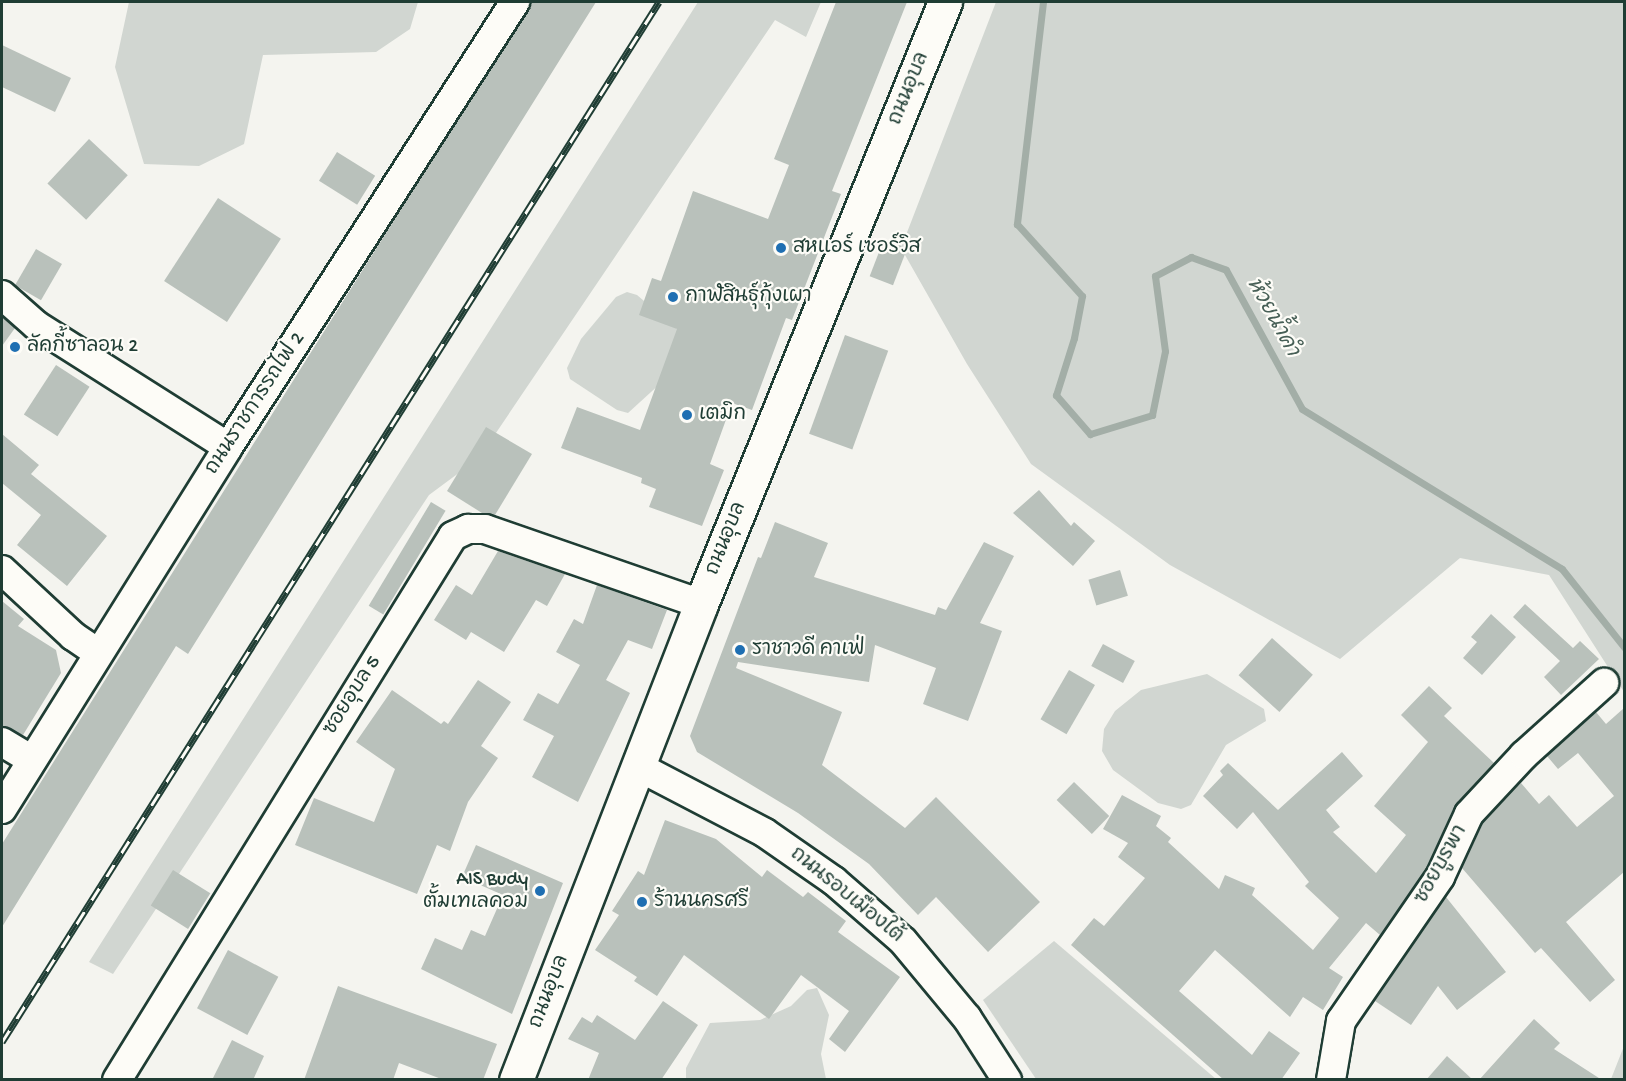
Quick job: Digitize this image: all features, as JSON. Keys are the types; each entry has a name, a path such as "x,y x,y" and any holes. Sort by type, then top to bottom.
{"main road":[{"name":"ถนนอุบล","path":"516,1080 701,603 945,2"}],"street":[{"name":"ถนนราชการรถไฟ 2","path":"2,809 228,447 515,2"},
{"path":"2,295 36,325 228,447"},
{"name":"ซอยอุบล 5","path":"117,1080 453,536 468,529 485,529 701,603"},
{"path":"2,570 73,636 98,653"},
{"name":"ซอยบูรพา","path":"1330,1080 1341,1021 1440,877 1469,814 1524,755 1604,683"},
{"path":"2,742 32,760"},
{"name":"ถนนรอบเมืองใต้","path":"637,766 765,833 834,881 903,941 967,1018 1007,1080"}],"shaded area":[{"path":"129,2 418,2 410,29 376,52 263,55 244,144 199,166 144,164 115,67"},
{"path":"698,2 821,2 806,37 775,20 479,458 429,495 113,974 89,962"},
{"path":"996,2 1624,2 1624,692 1549,575 1460,558 1340,659 1170,565 1031,464 967,364 901,248"},
{"path":"627,292 637,295 677,329 677,351 662,382 628,413 617,410 570,379 567,368 581,339 616,297"},
{"path":"1207,674 1264,709 1266,721 1226,745 1191,805 1181,809 1158,803 1113,770 1102,751 1104,729 1115,711 1141,690"},
{"path":"1054,941 1216,1079 1036,1079 983,1000"},
{"path":"817,988 829,1015 821,1054 826,1079 686,1079 686,1068 710,1023 760,1020 791,1006 807,990"},
{"path":"1624,1046 1624,1079 1611,1079"}],"building":[{"path":"531,2 596,2 188,654 176,646 2,927 2,844"},
{"path":"836,2 907,2 832,191 841,194 792,320 786,318 752,410 732,403 710,464 724,470 702,526 649,507 656,489 641,483 642,478 561,448 577,407 640,430 677,329 639,315 652,278 661,281 693,191 768,219 789,165 774,159"},
{"path":"2,45 71,78 55,112 2,87"},
{"path":"89,139 128,175 86,220 47,184"},
{"path":"337,152 375,176 357,205 319,181"},
{"path":"218,198 281,239 227,322 164,281"},
{"path":"884,239 907,248 893,285 870,276"},
{"path":"36,249 62,264 41,300 15,285"},
{"path":"2,317 15,328 2,346"},
{"path":"845,335 888,351 852,449 809,434"},
{"path":"56,365 90,387 57,436 24,414"},
{"path":"486,427 532,454 495,515 482,513 447,491"},
{"path":"2,434 39,465 31,474 107,536 67,586 17,545 41,515 2,483"},
{"path":"1039,490 1071,526 1074,522 1095,541 1073,566 1013,513"},
{"path":"431,502 446,511 383,614 369,606"},
{"path":"775,522 828,543 814,577 935,615 938,607 946,610 984,542 1014,556 980,623 1002,631 968,721 923,704 936,668 875,645 869,682 738,662 736,668 842,712 822,765 905,828 936,797 1040,902 988,952 936,897 918,915 869,864 798,813 697,752 690,736 758,557 761,558"},
{"path":"498,551 565,574 547,606 536,600 504,652 471,632 466,640 434,620 456,585 472,595"},
{"path":"1120,570 1128,596 1096,605 1088,580"},
{"path":"597,585 667,610 652,649 628,640 606,680 630,693 578,802 532,777 554,736 523,720 538,693 558,704 580,665 556,652 574,619 583,624"},
{"path":"2,601 24,619 18,626 56,650 61,673 23,735 2,726"},
{"path":"1525,604 1573,648 1580,641 1599,659 1561,695 1544,677 1560,661 1513,617"},
{"path":"1491,614 1516,637 1482,675 1463,658 1477,642 1471,637"},
{"path":"1272,638 1313,675 1279,712 1239,675"},
{"path":"1103,644 1135,661 1123,683 1091,666"},
{"path":"1069,670 1095,685 1066,734 1040,719"},
{"path":"478,680 511,702 481,746 498,758 468,802 450,851 437,845 417,894 295,845 314,798 374,822 395,769 356,742 392,690 441,724 444,721 448,724"},
{"path":"1429,686 1452,708 1444,716 1494,763 1454,807 1426,869 1380,935 1366,923 1329,968 1343,977 1323,1010 1303,997 1290,1017 1215,950 1179,991 1252,1055 1269,1031 1300,1053 1281,1080 1224,1080 1071,945 1094,918 1104,926 1145,878 1118,857 1128,843 1103,829 1122,795 1161,816 1156,826 1171,838 1168,842 1219,889 1225,875 1255,888 1252,895 1313,950 1339,918 1305,886 1309,882 1253,812 1237,829 1203,796 1223,775 1220,771 1228,763 1278,810 1342,752 1363,776 1326,810 1340,827 1333,832 1376,873 1406,835 1374,806 1428,742 1401,715"},
{"path":"1624,708 1624,872 1566,922 1615,980 1590,1002 1541,948 1535,953 1462,868 1483,823 1521,783 1539,804 1549,795 1577,827 1614,796 1578,753 1558,769 1547,756 1596,712 1606,724"},
{"path":"1074,782 1109,816 1092,834 1057,800"},
{"path":"665,820 716,839 762,877 767,870 803,897 808,892 846,921 838,932 900,977 845,1052 829,1039 849,1011 801,975 769,1019 684,955 657,996 634,981 637,977 595,950 619,915 612,911 638,871 644,875"},
{"path":"476,845 563,883 512,1014 421,969 435,938 462,950 471,930 485,936 503,895 462,877"},
{"path":"173,870 210,893 188,929 151,906"},
{"path":"1446,897 1506,972 1457,1010 1438,986 1411,1025 1375,1001"},
{"path":"228,950 278,977 247,1035 197,1008"},
{"path":"338,986 497,1044 483,1080 444,1080 399,1063 393,1080 304,1080"},
{"path":"663,1001 698,1025 661,1080 588,1080 599,1053 568,1039 582,1017 592,1023 597,1015 635,1040"},
{"path":"1534,1019 1560,1043 1554,1049 1602,1080 1479,1080"},
{"path":"232,1040 264,1056 253,1080 212,1080"},
{"path":"1447,1056 1473,1080 1426,1080"}],"waterway":[{"name":"ห้วยน้ำคำ","path":"1043,2 1017,224 1082,296 1074,338 1056,395 1090,434 1152,415 1165,351 1155,276 1191,257 1226,270 1302,409 1562,569 1624,647"}],"railway":[{"path":"2,1042 659,2"}],"place":[{"name":"สหแอร์ เซอร์วิส","path":"781,248"},
{"name":"กาฬสินธุ์กุ้งเผา","path":"673,297"},
{"name":"ลัคกี้ซาลอน 2","path":"15,347"},
{"name":"เตมิก","path":"687,415"},
{"name":"ราชาวดี คาเฟ่","path":"740,650"},
{"name":"AIS Budy ตั้มเทเลคอม","path":"540,891"},
{"name":"ร้านนครศรี","path":"642,902"}]}
